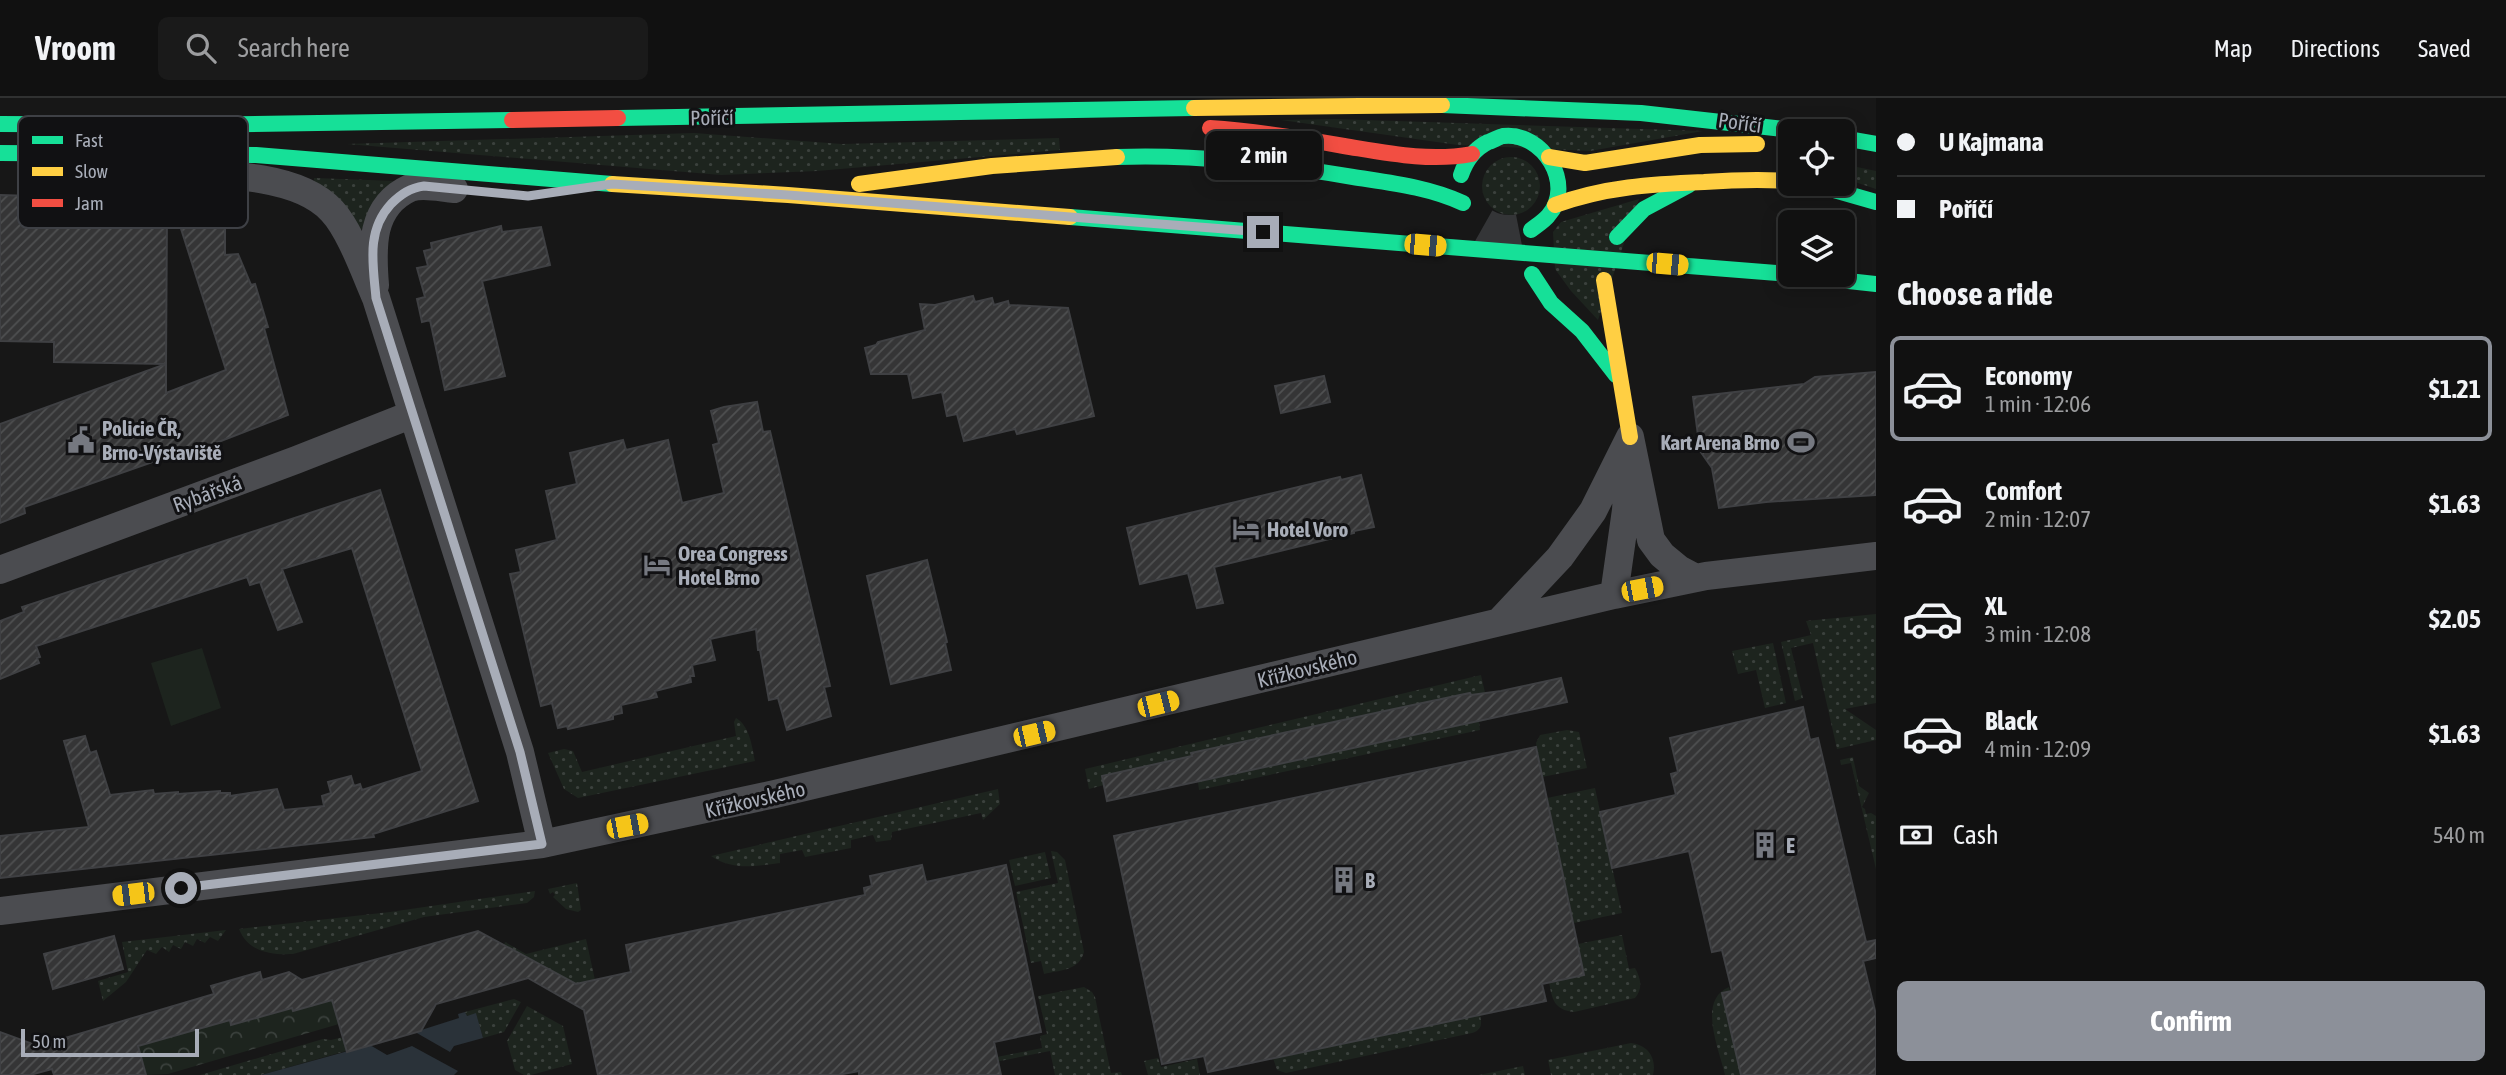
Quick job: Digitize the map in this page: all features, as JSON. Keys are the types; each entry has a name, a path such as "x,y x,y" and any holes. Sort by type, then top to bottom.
{"main road":[{"name":"Poříčí","path":"248,124 982,113 1361,104 1512,106 1685,115 1778,128"},
{"path":"982,113 1113,125"},
{"name":"Poříčí","path":"0,124 18,124"},
{"path":"1196,128 1273,135 1420,158 1472,154"},
{"path":"1472,218 1463,203 1460,181 1466,162 1487,141 1509,136 1533,142 1549,157 1557,170 1559,185 1555,205 1544,221 1531,230"},
{"path":"1855,140 1876,144"},
{"path":"1549,157 1585,163 1700,145 1731,143 1771,146"},
{"path":"0,153 18,153"},
{"path":"248,155 1778,273"},
{"path":"788,195 998,164 1082,158 1168,157 1264,164 1344,176 1425,189 1463,203"},
{"path":"1555,205 1597,191 1641,183 1757,178 1778,180"},
{"path":"1617,237 1644,209 1694,182"},
{"path":"1855,196 1876,202"},
{"path":"1532,274 1550,303 1582,331 1619,380"},
{"path":"1604,280 1630,437"},
{"path":"1855,282 1876,284"}],"street":[{"path":"248,178 291,184 332,211 343,227 376,298 520,752 542,844"},
{"path":"376,298 373,259 376,225 383,212 411,188 424,186 528,196 612,184"},
{"name":"Rybářská","path":"0,570 413,414"},
{"path":"1630,437 1651,540 1662,555 1696,578"},
{"path":"1614,595 1626,510 1630,437"},
{"path":"1499,622 1567,548 1593,511 1630,437"},
{"name":"Křížkovského","path":"0,911 542,844 775,794 1614,595 1696,578 1876,556"}],"green space":[{"path":"1335,119 1703,131 1590,151 1458,145 1281,120"},
{"path":"694,133 842,144 1059,138 1060,150 817,171 721,175 347,144"},
{"path":"1511,157 1527,162 1535,170 1540,186 1535,202 1527,210 1511,215 1495,210 1487,202 1482,186 1487,170 1495,162"},
{"path":"1855,167 1876,171 1876,189 1855,182"},
{"path":"314,178 396,181 360,233"},
{"path":"1639,199 1598,320 1555,269 1553,232 1561,222"},
{"path":"1876,614 1876,703 1845,709 1876,730 1876,740 1837,749 1813,643 1791,648 1803,698 1795,701 1781,642 1811,635 1806,621"},
{"path":"1773,643 1786,703 1765,708 1756,670 1738,674 1732,651"},
{"path":"202,648 221,708 171,726 151,663"},
{"path":"1481,675 1491,719 1479,722 1480,730 1199,790 1198,782 1378,743 1372,714 1192,753 1197,778 1104,785 1089,789 1085,769","holes":["1470,693 1476,722 1400,738 1394,709"]},
{"path":"736,718 747,731 755,761 578,798 564,789 548,753 564,749 573,751 582,772 736,736"},
{"path":"1567,730 1579,732 1587,768 1542,777 1536,743 1540,735"},
{"path":"1853,757 1859,786 1869,793 1862,807 1866,814 1876,816 1876,869 1851,763 1841,765 1840,760"},
{"path":"1595,788 1622,913 1574,923 1547,798"},
{"path":"998,789 1000,804 983,820 981,813 892,832 891,840 876,842 873,835 851,840 851,848 805,857 802,850 780,854 780,863 736,866 711,856"},
{"path":"1051,851 1057,852 1065,860 1084,952 1082,958 1073,966 1044,974 1041,961 1031,963 1016,892 1058,883"},
{"path":"1045,852 1051,878 1015,886 1009,860"},
{"path":"577,883 581,910 578,912 566,909 548,889"},
{"path":"535,891 534,897 527,903 424,917 293,954 277,954 254,947 239,929 390,912"},
{"path":"226,930 218,941 210,937 205,943 197,939 193,946 185,942 181,949 173,945 169,952 162,947 156,954 147,950 126,982 103,1001 98,981 128,972 122,942"},
{"path":"1622,935 1629,969 1635,968 1640,980 1635,998 1574,1012 1558,1006 1549,982 1584,975 1578,944"},
{"path":"586,939 595,980 576,984 504,945 505,942 526,954"},
{"path":"1084,987 1095,997 1111,1073 1121,1072 1122,1075 1055,1075 1050,1051 970,1067 972,1062 1042,1048 1040,1036 1047,1034 1038,996"},
{"path":"1729,987 1730,991 1724,993 1743,1075 1725,1075 1715,1039 1712,1014 1714,1003 1719,993"},
{"path":"286,988 293,1011 343,997 339,1024 168,1074 146,1075 138,1046 230,1020 232,1025 272,1014"},
{"path":"514,999 521,1002 504,1032 483,1038 476,1014 466,1016 465,1012"},
{"path":"527,1006 563,1026 572,1064 531,1075 515,1070 507,1041"},
{"path":"1480,1015 1480,1026 1472,1033 1286,1073 1277,1070 1273,1058"},
{"path":"343,1037 346,1051 261,1075 200,1075 323,1039"},
{"path":"1631,1043 1642,1046 1650,1053 1654,1063 1653,1075 1551,1075 1548,1060"},
{"path":"1158,1058 1161,1067 1197,1059 1200,1075 1148,1075 1144,1061"},
{"path":"1523,1066 1525,1075 1479,1075"}],"shaded area":[{"path":"465,1012 467,1016 476,1013 483,1038 454,1046 450,1052 415,1032 459,1018 458,1014"},
{"path":"370,1045 387,1055 412,1046 458,1071 454,1075 261,1075"}],"building":[{"path":"0,195 18,196 18,228 167,228 166,364 54,362 54,342 0,341"},
{"path":"501,226 502,232 541,227 550,265 482,281 505,376 445,390 430,320 422,322 417,299 425,297 417,268 428,266 424,251 432,249 431,243"},
{"path":"181,228 225,228 225,255 238,254 251,285 255,284 268,327 264,328 288,415 203,448 201,445 24,507 25,513 0,523 0,424 166,364 166,393 226,370"},
{"path":"973,296 975,302 992,298 994,305 1008,301 1009,305 1068,308 1094,416 1017,434 1015,429 964,441 957,414 947,416 942,392 913,398 908,374 871,374 865,348 925,330 920,304 935,305"},
{"path":"1876,372 1876,495 1766,502 1719,508 1712,468 1700,451 1693,397 1804,384 1815,377"},
{"path":"1324,376 1330,402 1281,413 1275,386"},
{"name":"Orea Congress Hotel Brno","path":"757,402 763,432 770,431 830,686 824,687 831,716 787,730 778,698 769,700 756,629 710,639 715,660 692,665 694,676 690,676 691,682 655,691 657,697 621,705 622,713 613,715 613,719 568,729 567,726 558,728 552,703 541,706 510,574 521,572 516,550 557,540 546,491 577,484 570,453 623,440 626,450 668,440 682,503 724,493 713,445 719,443 711,411"},
{"path":"1361,475 1374,527 1214,567 1223,603 1197,608 1188,573 1140,584 1127,528 1340,477 1341,480"},
{"path":"380,490 478,801 373,834 374,837 0,878 0,836 89,827 64,741 85,736 90,753 96,751 110,795 153,790 154,794 220,791 230,793 230,796 277,789 284,810 324,806 322,796 331,793 328,782 351,776 354,786 360,784 362,790 422,771 352,548 282,569 302,622 278,630 260,582 250,585 247,577 36,646 39,663 0,679 0,621 24,612 22,607"},
{"path":"927,560 951,670 891,684 867,576"},
{"path":"1561,678 1567,702 1107,801 1102,776 1192,756 1191,753 1394,709"},
{"name":"E","path":"1803,707 1810,740 1818,738 1866,942 1876,940 1876,958 1863,961 1876,1015 1876,1075 1741,1075 1722,993 1732,991 1722,950 1712,952 1689,851 1612,868 1600,812 1676,795 1671,774 1678,772 1670,738"},
{"name":"B","path":"1536,747 1584,975 1542,984 1546,1001 1208,1072 1204,1056 1162,1064 1114,836"},
{"path":"922,865 926,882 1006,865 1041,1032 994,1042 1001,1075 859,1075 859,1071 838,1075 598,1075 584,1010 528,978 436,1004 421,1031 347,1052 332,1000 231,1025 230,1020 138,1046 146,1075 54,1075 52,1069 30,1075 0,1075 0,1032 38,1046 214,994 211,986 260,972 262,980 289,972 302,980 478,931 576,984 631,972 626,945 865,895 864,888 872,886 870,876"},
{"path":"114,936 123,969 53,989 44,954"}],"tunnel":[{"path":"1483,227 1506,234 1531,230"}],"traffic: fast":[{"path":"1442,105 1641,113 1778,128"},
{"path":"618,118 1194,108"},
{"path":"248,124 512,120"},
{"path":"0,124 18,124"},
{"path":"1461,175 1468,160 1483,145 1503,136 1518,137 1531,142 1551,162 1557,176 1558,190 1556,203 1548,216 1531,230"},
{"path":"1855,140 1876,144"},
{"path":"0,153 18,153"},
{"path":"248,155 612,184"},
{"path":"1117,157 1206,159 1294,168 1409,186 1463,203"},
{"path":"1617,237 1644,209 1689,185"},
{"path":"1855,196 1876,202"},
{"path":"1070,217 1778,273"},
{"path":"1532,274 1551,303 1582,331 1616,375"},
{"path":"1855,282 1876,284"}],"traffic: slow":[{"path":"1194,108 1442,105"},
{"path":"1549,157 1585,163 1700,145 1757,144"},
{"path":"859,184 992,166 1117,157"},
{"path":"1555,205 1610,190 1647,185 1778,180"},
{"path":"612,184 1070,217"},
{"path":"1604,280 1630,437"}],"traffic: jam":[{"path":"512,120 618,118"},
{"path":"1210,128 1277,135 1408,156 1472,154"}],"place":[{"name":"Policie ČR, Brno-Výstaviště","path":"81,440"},
{"name":"Kart Arena Brno","path":"1801,442"},
{"name":"Hotel Voro","path":"1246,529"},
{"name":"Orea Congress Hotel Brno","path":"657,565"},
{"name":"E","path":"1765,845"},
{"name":"B","path":"1344,880"}],"route":[{"path":"181,888 542,844 520,752 376,298 373,259 376,225 383,212 411,188 424,186 528,196 612,184 1263,232"}]}
